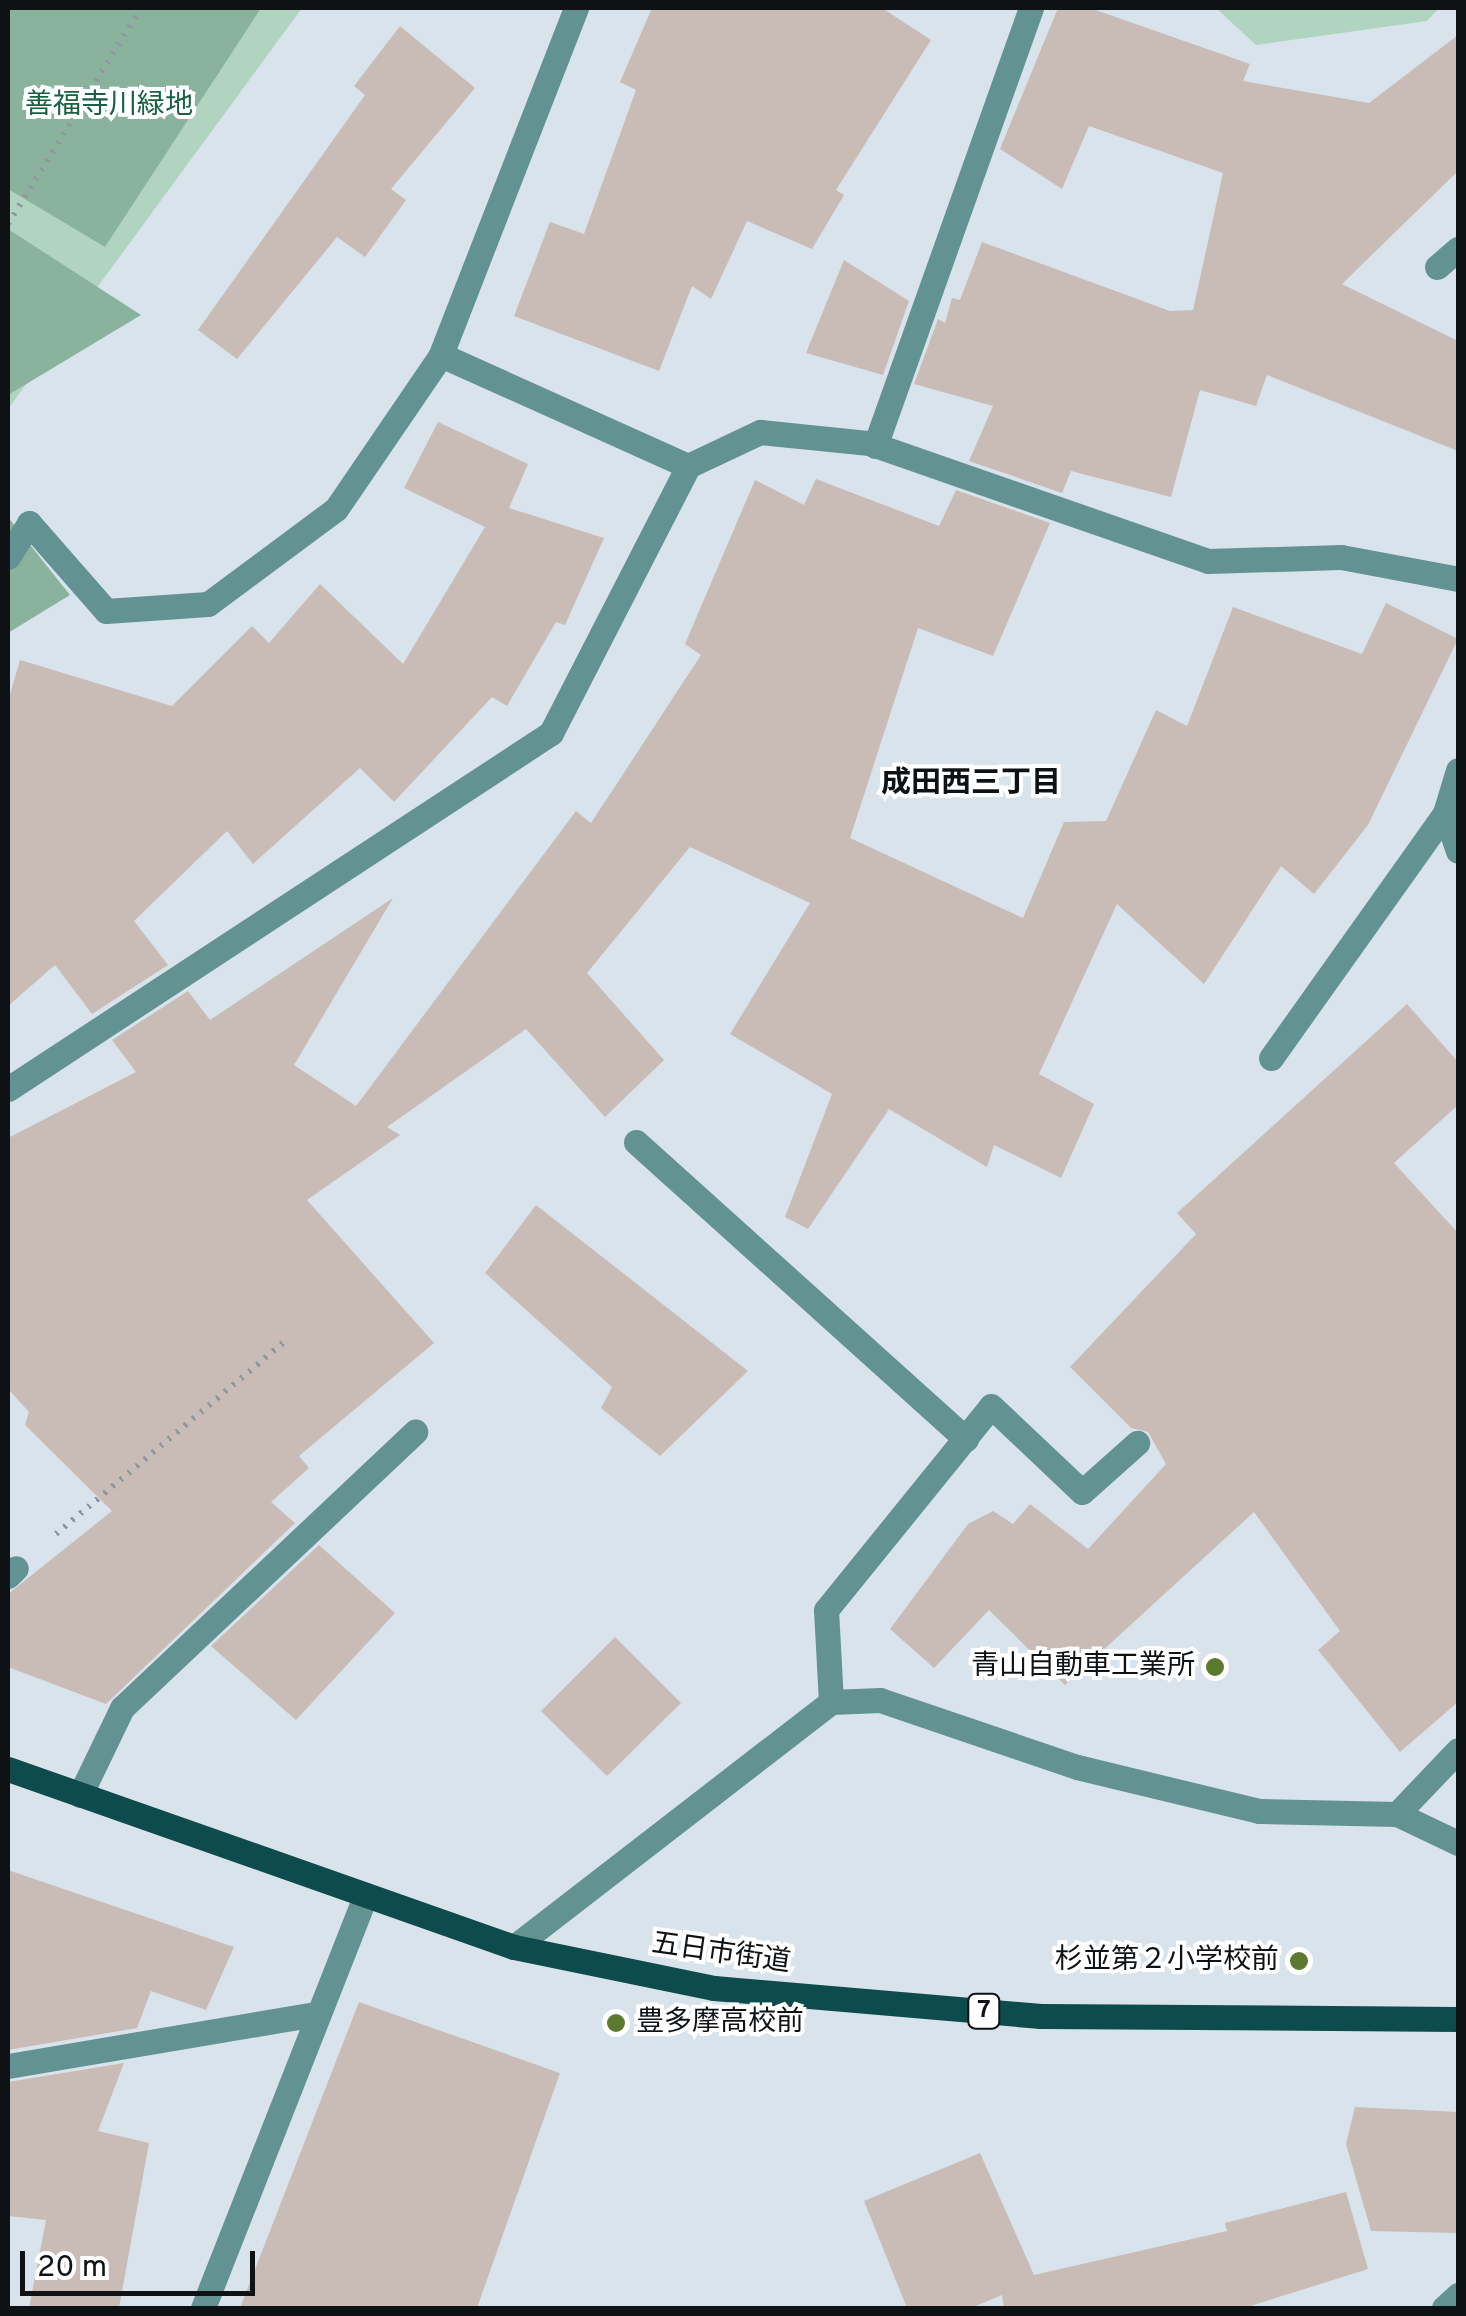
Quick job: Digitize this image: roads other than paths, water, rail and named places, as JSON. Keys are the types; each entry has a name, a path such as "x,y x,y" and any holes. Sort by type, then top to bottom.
{"main road":[{"name":"五日市街道","path":"8,1769 514,1946 714,1988 1041,2016 1458,2019"}],"street":[{"path":"8,557 29,522 106,611 208,604 336,509 440,354 576,8"},
{"path":"874,446 1031,8"},
{"path":"1437,267 1458,249"},
{"path":"440,354 688,466"},
{"path":"8,1089 551,733 688,466 760,432 874,446 1208,561 1340,558 1458,579"},
{"path":"1270,1058 1444,813 1458,770"},
{"path":"1444,813 1458,852"},
{"path":"636,1142 966,1439"},
{"path":"831,1702 826,1610 991,1406 1082,1492 1136,1443"},
{"path":"80,1796 122,1708 415,1432"},
{"path":"514,1946 831,1702 880,1700 1077,1767 1258,1811 1397,1814 1458,1843"},
{"path":"1397,1814 1458,1750"},
{"path":"203,2308 366,1895"},
{"path":"8,2066 317,2014"},
{"path":"1444,2308 1458,2295"}],"place":[{"name":"青山自動車工業所","path":"1215,1667"},
{"name":"杉並第２小学校前","path":"1299,1961"},
{"name":"豊多摩高校前","path":"616,2023"}],"district":[{"name":"成田西三丁目","path":"971,785"}],"park label":[{"name":"善福寺川緑地","path":"109,106"}]}
